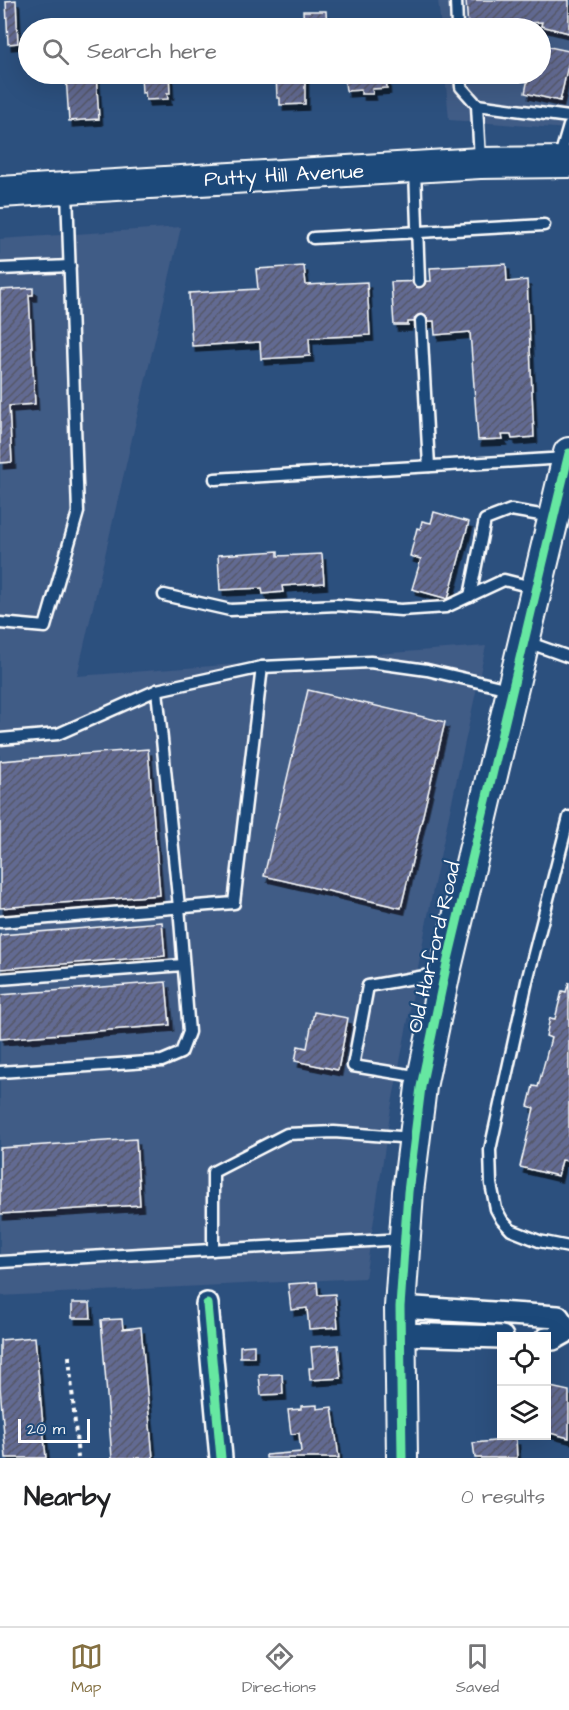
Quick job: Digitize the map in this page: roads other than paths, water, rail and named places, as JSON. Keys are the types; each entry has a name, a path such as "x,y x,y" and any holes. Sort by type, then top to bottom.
{"street":[{"name":"Putty Hill Avenue","path":"0,192 480,163 564,162"},
{"name":"Old Harford Road","path":"402,1458 400,1320 404,1239 414,1138 424,1077 445,972 568,456"},
{"path":"207,1304 221,1458"},
{"path":"400,1320 558,1317 568,1330 551,1339"},
{"path":"400,1320 497,1336"}],"lane":[{"path":"456,0 457,18"},
{"path":"461,84 477,105 480,163"},
{"path":"477,105 569,117"},
{"path":"564,162 569,126"},
{"path":"415,167 419,281"},
{"path":"0,623 45,627 78,512 67,188"},
{"path":"313,238 544,225"},
{"path":"0,269 70,266"},
{"path":"421,321 429,466"},
{"path":"215,479 568,456"},
{"path":"470,596 485,520 511,510 554,517"},
{"path":"164,595 230,610 337,605 401,610 446,607 504,580 537,588"},
{"path":"524,641 569,657"},
{"path":"0,739 58,734 157,690 262,667 370,662 427,670 513,690"},
{"path":"0,922 234,903 262,667"},
{"path":"0,1072 162,1061 182,1053 189,1032 157,690"},
{"path":"569,817 527,981 490,1150 491,1184 496,1209 502,1220 511,1230 539,1241 569,1247"},
{"path":"0,980 183,965"},
{"path":"424,1077 353,1066 368,986 445,972"},
{"path":"213,1250 213,1172 287,1134 334,1132 414,1138"},
{"path":"0,1262 404,1239"}]}
